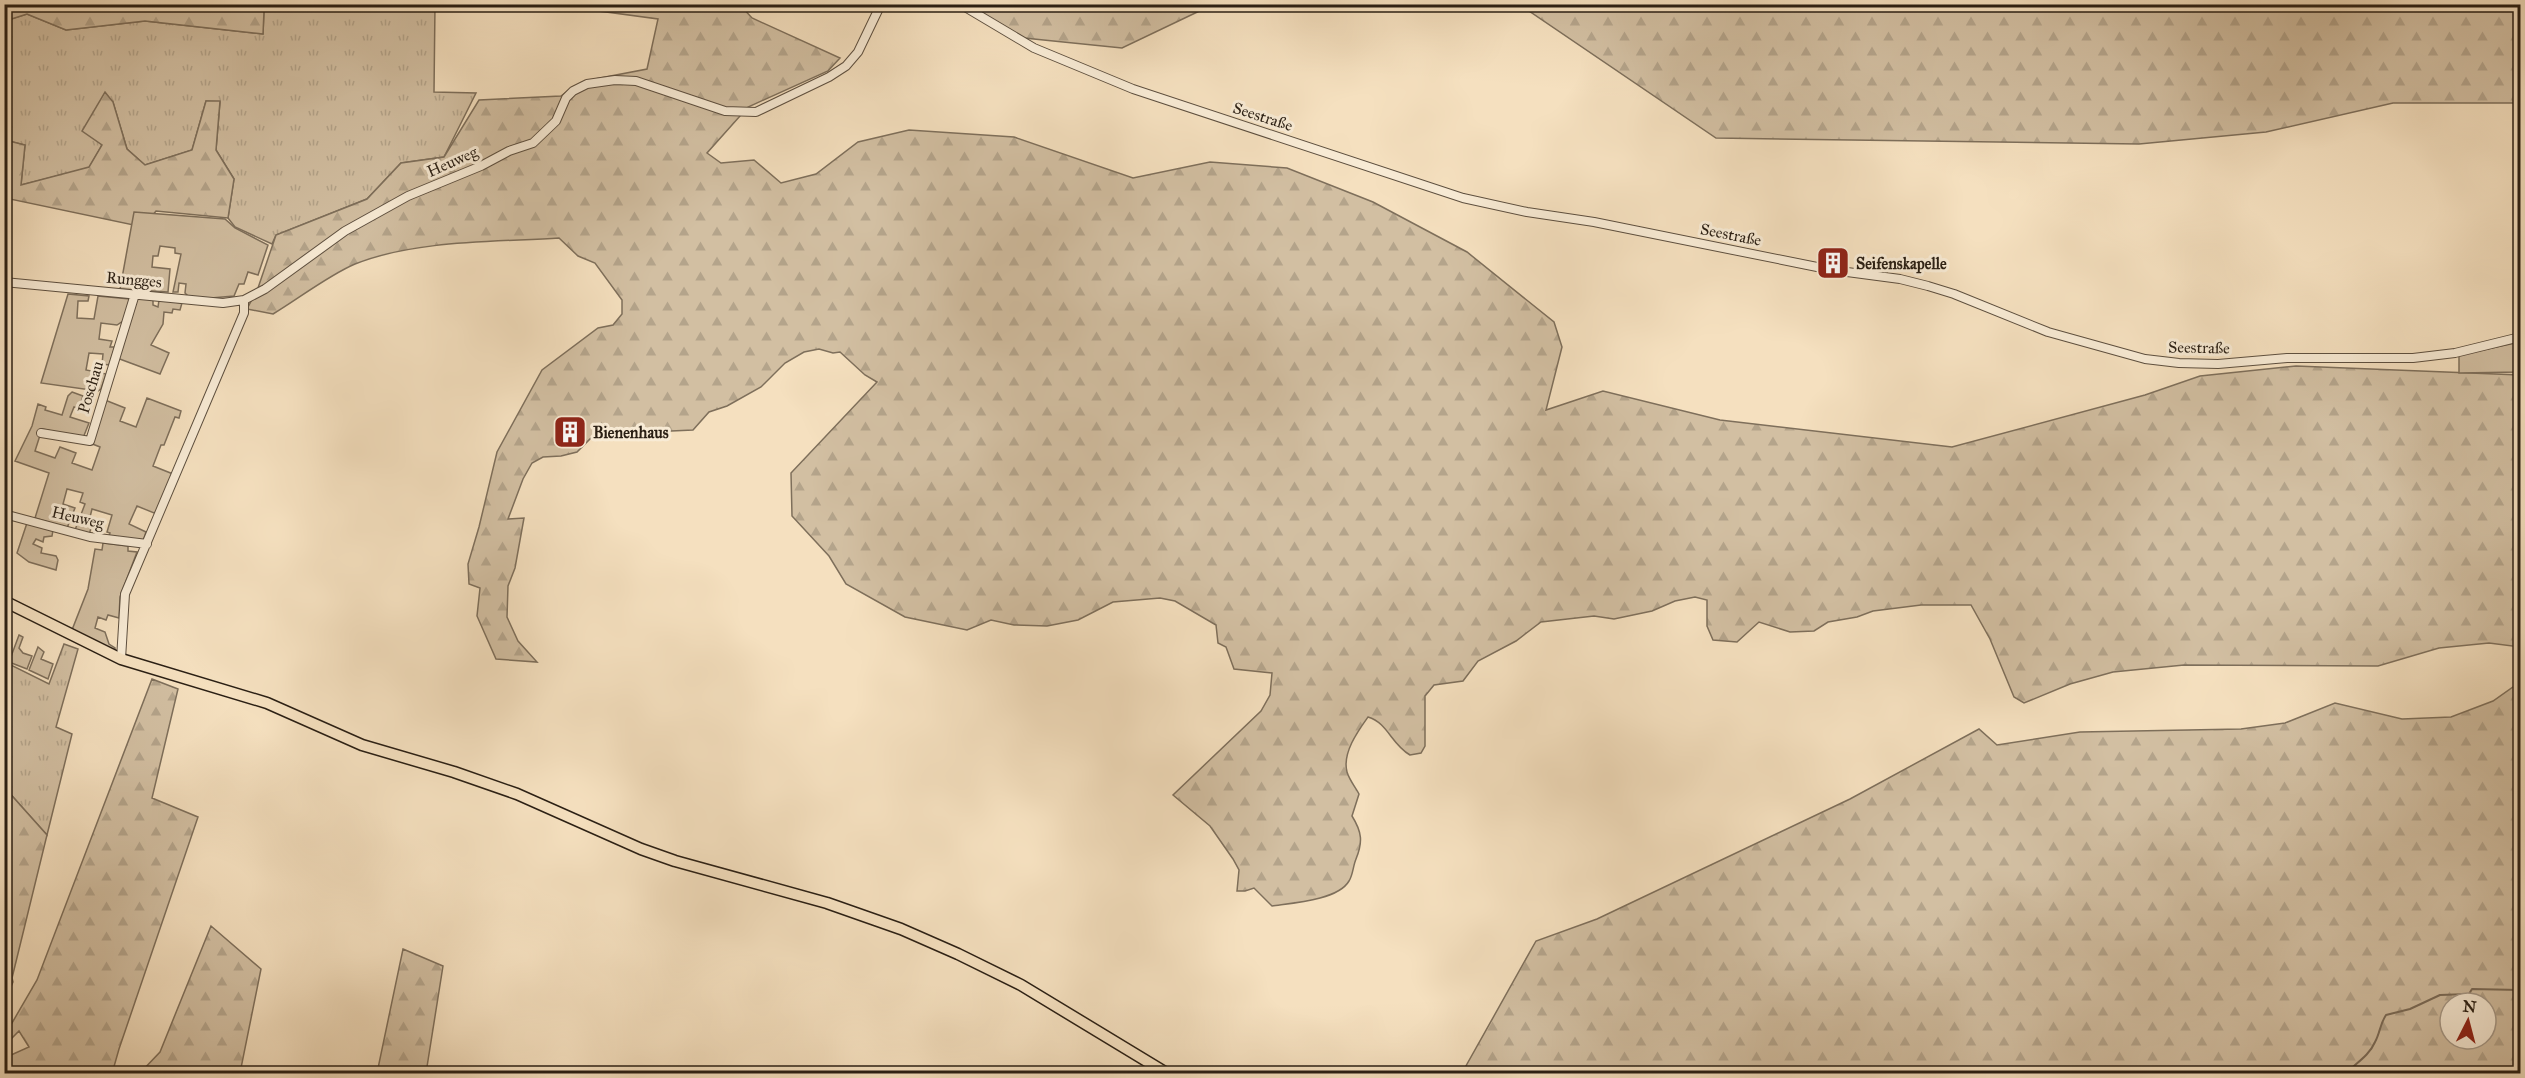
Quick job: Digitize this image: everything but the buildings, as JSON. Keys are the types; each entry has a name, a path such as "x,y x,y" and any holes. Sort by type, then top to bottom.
{"main road":[{"path":"4,601 121,659 267,702 362,745 507,790 641,849 675,861 799,894 901,929 1021,985 1168,1074"}],"street":[{"name":"Heuweg","path":"244,300 265,289 345,231 408,196 481,166 508,151 533,143 556,121 566,98 580,87 615,80 636,81 725,111 756,112 829,77 846,66 858,52 881,4"},
{"name":"Seestraße","path":"960,4 1034,48 1133,89 1463,198 1832,270 1900,279 1954,294 2048,332 2145,359 2218,364 2287,358 2413,358 2455,352 2520,337"},
{"name":"Rungges","path":"4,282 223,303 244,300"},
{"name":"Poschau","path":"41,433 90,441 135,294"},
{"path":"121,659 125,594 244,313 244,300"},
{"name":"Heuweg","path":"4,514 90,537 147,544"}],"green space":[{"path":"5,4 262,4 263,34 145,21 66,30 27,14 5,21"},
{"path":"382,5 435,5 434,92 476,93 444,157 401,163 367,199 276,235 272,244 235,227 228,218 234,179 216,150 220,102 206,101 192,150 145,165 127,149 113,102 102,145 89,168 21,185 25,145 5,140 5,21 27,14 66,30 145,21 263,34 264,11"},
{"path":"554,5 740,5 752,18 840,58 828,71 748,107 707,153 721,163 754,160 781,183 816,174 858,142 909,130 1014,137 1133,178 1210,162 1287,168 1373,202 1467,252 1554,322 1562,347 1546,410 1603,391 1720,420 1952,447 2145,395 2200,376 2296,366 2520,375 2520,647 2489,643 2439,648 2378,666 2184,665 2113,672 2070,684 2024,703 2014,697 1990,639 1971,605 1921,605 1873,611 1857,617 1828,622 1814,631 1790,632 1759,622 1737,642 1713,640 1707,626 1707,600 1695,597 1675,601 1652,611 1614,619 1594,616 1541,622 1516,641 1478,661 1463,681 1434,685 1425,696 1425,746 1421,753 1410,755 1380,724 1368,717 1352,743 1346,765 1347,772 1359,794 1352,816 1358,827 1360,847 1350,879 1343,887 1325,896 1303,902 1272,906 1254,888 1237,891 1239,870 1233,859 1210,826 1173,795 1261,711 1270,695 1272,673 1234,669 1226,647 1218,643 1216,625 1175,601 1160,598 1113,602 1078,620 1047,626 1014,625 991,620 967,630 905,617 846,584 829,556 792,516 791,473 877,382 865,375 840,352 833,353 819,349 804,352 785,363 761,387 727,406 709,412 693,430 649,432 610,428 594,435 577,452 543,457 532,463 523,479 508,519 524,518 515,568 508,586 507,617 518,641 537,662 496,659 477,616 480,588 469,584 468,564 497,452 542,370 598,328 613,325 622,314 622,300 595,263 578,256 559,238 456,243 403,250 355,264 273,314 247,309 258,288 276,235 367,199 401,163 444,157 479,100 561,96 573,87 595,79 647,69 658,19"},
{"path":"969,5 1212,5 1122,48 1024,38"},
{"path":"1520,5 2520,5 2520,103 2393,103 2266,132 2139,144 1716,138"},
{"path":"105,92 113,102 127,149 145,165 192,150 206,101 220,101 216,150 234,179 228,218 156,211 143,227 5,198 5,140 25,145 21,185 89,167 102,145 82,131"},
{"path":"134,212 225,219 235,228 268,245 258,275 248,272 244,284 239,284 234,296 189,297 185,293 186,284 179,283 178,292 173,292 181,254 175,253 175,248 160,246 158,256 153,256 152,267 170,269 168,292 120,289"},
{"path":"68,294 89,296 88,301 78,301 77,318 94,319 98,296 130,299 123,321 117,325 101,323 99,339 112,341 110,347 115,347 109,365 102,364 103,354 89,353 86,370 106,374 101,389 98,391 41,383"},
{"path":"136,298 153,299 153,305 158,307 159,300 182,303 180,310 173,309 172,313 164,312 163,324 151,345 169,353 160,374 117,358"},
{"path":"2520,342 2520,372 2459,373 2459,355"},
{"path":"72,392 83,396 81,402 85,403 83,410 74,407 70,417 89,423 83,438 42,429 35,451 55,458 60,447 76,453 72,463 92,470 100,447 90,443 105,400 125,408 120,421 136,427 147,398 181,411 179,418 175,417 153,466 173,474 158,510 154,513 137,506 129,524 146,532 143,541 109,536 110,533 107,532 112,515 92,509 89,521 97,523 95,529 91,528 89,535 75,530 85,504 80,502 83,493 67,489 63,504 75,508 67,528 35,518 49,473 15,461 32,426 38,404 46,407 45,410 62,415 68,396"},
{"path":"27,523 53,530 52,536 44,537 43,542 36,539 33,544 42,548 41,553 56,556 58,560 56,570 29,562 17,553"},
{"path":"103,543 128,546 128,551 137,552 120,597 119,618 108,615 106,620 98,617 95,628 105,632 109,644 115,648 115,651 72,630 88,589 95,549 102,550"},
{"path":"19,635 23,637 19,648 23,653 32,656 27,669 9,662"},
{"path":"64,644 78,649 56,727 72,734 47,835 5,788 4,674 7,663 49,684"},
{"path":"38,647 44,652 41,659 53,664 48,679 29,670"},
{"path":"152,679 178,689 152,798 198,817 119,1049 113,1070 115,1073 11,1073 11,1055 29,1047 19,1031 6,1044 5,1035 37,980"},
{"path":"2520,686 2520,1073 1462,1073 1536,941 1597,919 1850,799 1979,729 1997,745 2080,732 2241,729 2285,723 2335,703 2402,719 2451,717 2493,701 2513,687"},
{"path":"5,788 47,835 12,978 13,982 5,1000"},
{"path":"211,926 261,969 240,1073 140,1073 160,1052"},
{"path":"403,949 443,966 426,1073 377,1073"}],"waterway":[{"path":"2345,1074 2372,1047 2386,1015 2410,1009 2440,995 2469,994 2472,989 2520,990"}],"place":[{"name":"Seifenskapelle","path":"1833,263"},
{"name":"Bienenhaus","path":"570,432"}]}
